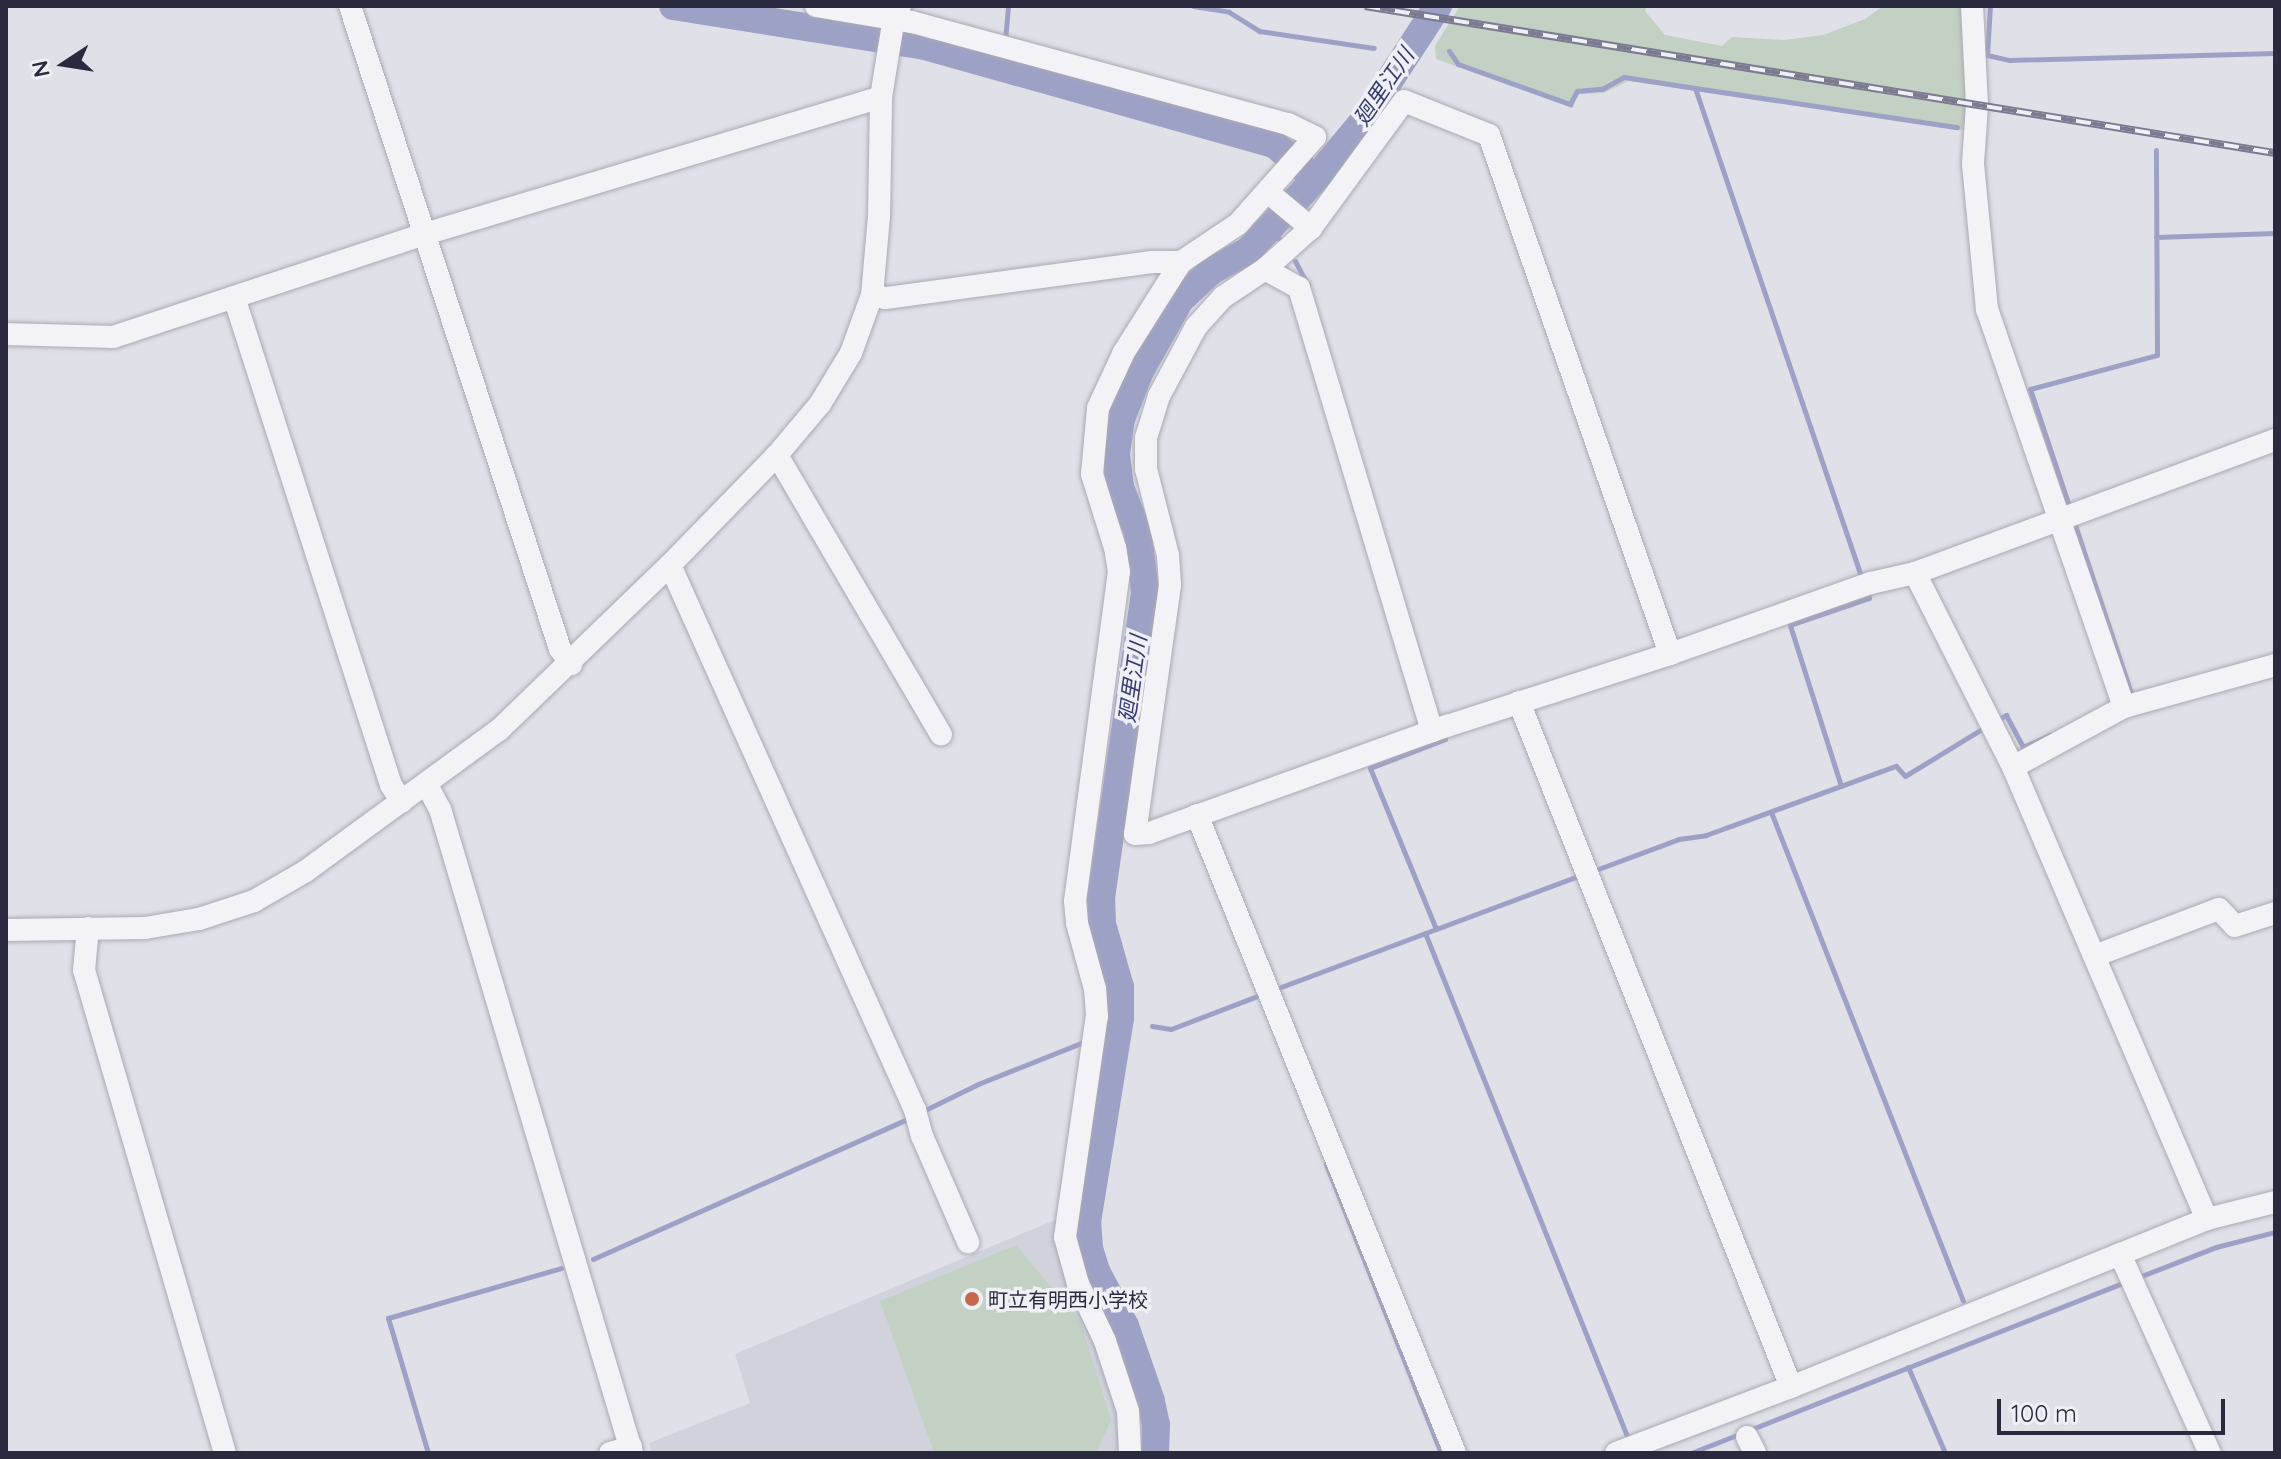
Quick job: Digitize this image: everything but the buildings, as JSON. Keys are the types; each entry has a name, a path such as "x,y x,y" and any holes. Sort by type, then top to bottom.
{"street":[{"path":"350,6 560,649 571,664"},
{"path":"816,6 897,12 1003,47 1288,124 1315,137 1269,193 1238,224 1181,262 1124,352 1098,408 1093,438 1092,474 1115,548 1119,572 1075,901 1079,935 1095,989 1094,1044 1065,1237 1078,1284 1105,1341 1128,1411 1130,1453"},
{"path":"1972,6 1977,105 1973,164 1985,295 2068,515 2122,701"},
{"path":"6,930 145,928 172,923 254,901 306,871 499,730 571,664 777,455 820,404 843,366 872,295 879,217 881,97 897,12"},
{"path":"6,334 113,337 425,234 881,97"},
{"path":"1670,654 1489,135 1404,101 1311,228 1265,269 1223,297 1196,327 1159,396 1146,438 1146,469 1168,555 1170,585 1135,834 1149,833 1438,729 1670,654 1865,586 1915,573 2275,440"},
{"path":"1269,193 1311,228"},
{"path":"872,295 885,298 1152,262 1181,262"},
{"path":"1265,269 1299,288 1438,729"},
{"path":"234,297 391,785 402,802"},
{"path":"777,455 941,734"},
{"path":"670,565 917,1116 968,1242"},
{"path":"1915,573 2013,767 2097,955 2207,1219"},
{"path":"2013,767 2122,701 2275,665"},
{"path":"1519,702 1791,1387"},
{"path":"427,785 440,809 624,1451"},
{"path":"1197,815 1455,1453"},
{"path":"2097,955 2219,909 2235,926 2275,913"},
{"path":"88,928 84,970 225,1453"},
{"path":"1626,1449 1791,1387 2207,1219 2275,1202"},
{"path":"2120,1254 2210,1453"}],"shaded area":[{"name":"町立有明西小学校","path":"1057,1219 1101,1341 1126,1439 1119,1453 652,1453 649,1443 750,1403 735,1354"}],"green space":[{"path":"1460,6 1646,6 1645,11 1665,35 1722,46 1732,37 1784,40 1823,35 1865,19 1883,6 1967,6 1972,113 1966,131 1629,81 1604,93 1578,94 1573,108 1436,59 1435,46"},
{"path":"1016,1245 1081,1323 1111,1420 1098,1449 1088,1453 934,1453 880,1301"}],"waterway":[{"path":"673,6 925,46 1274,144 1315,178"},
{"path":"1005,41 1008,6"},
{"path":"1193,6 1229,12 1259,31 1374,48"},
{"name":"廻里江川","path":"1155,1453 1156,1425 1151,1401 1125,1326 1096,1271 1089,1248 1087,1222 1120,1018 1120,987 1102,924 1101,898 1145,592 1138,533 1120,487 1116,454 1121,419 1140,371 1180,300 1211,271 1248,251 1316,178 1361,124 1438,6"},
{"path":"1990,6 1987,55 2009,60 2275,53"},
{"path":"1449,51 1458,64 1570,104 1577,91 1602,89 1624,77 1695,88 1862,579"},
{"path":"1000,67 1002,55"},
{"path":"1695,88 1957,127"},
{"path":"2070,509 2030,389 2157,355 2156,150"},
{"path":"1268,232 1279,239"},
{"path":"2156,237 2275,233"},
{"path":"1295,261 1308,285"},
{"path":"2074,522 2132,696"},
{"path":"1841,786 1790,625 1869,598 1867,592"},
{"path":"1996,721 2006,715 2023,747 2050,735"},
{"path":"1593,871 1679,839 1706,835 1896,766 1905,776 1987,726"},
{"path":"1436,929 1370,768 1445,739 1443,735"},
{"path":"1771,812 1963,1301"},
{"path":"1281,987 1580,875"},
{"path":"1425,933 1629,1441"},
{"path":"1152,1026 1171,1029 1260,995"},
{"path":"1120,1018 1130,1021"},
{"path":"923,1111 978,1084 1086,1041"},
{"path":"1100,1042 1118,1044"},
{"path":"593,1259 910,1118"},
{"path":"1326,1164 1441,1453"},
{"path":"2139,1277 2216,1247 2275,1232"},
{"path":"428,1453 388,1318 561,1268"},
{"path":"1691,1453 2126,1282"},
{"path":"1908,1367 1945,1453"}],"railway":[{"path":"1365,6 2275,153"}],"place":[{"name":"町立有明西小学校","path":"972,1299"}]}
